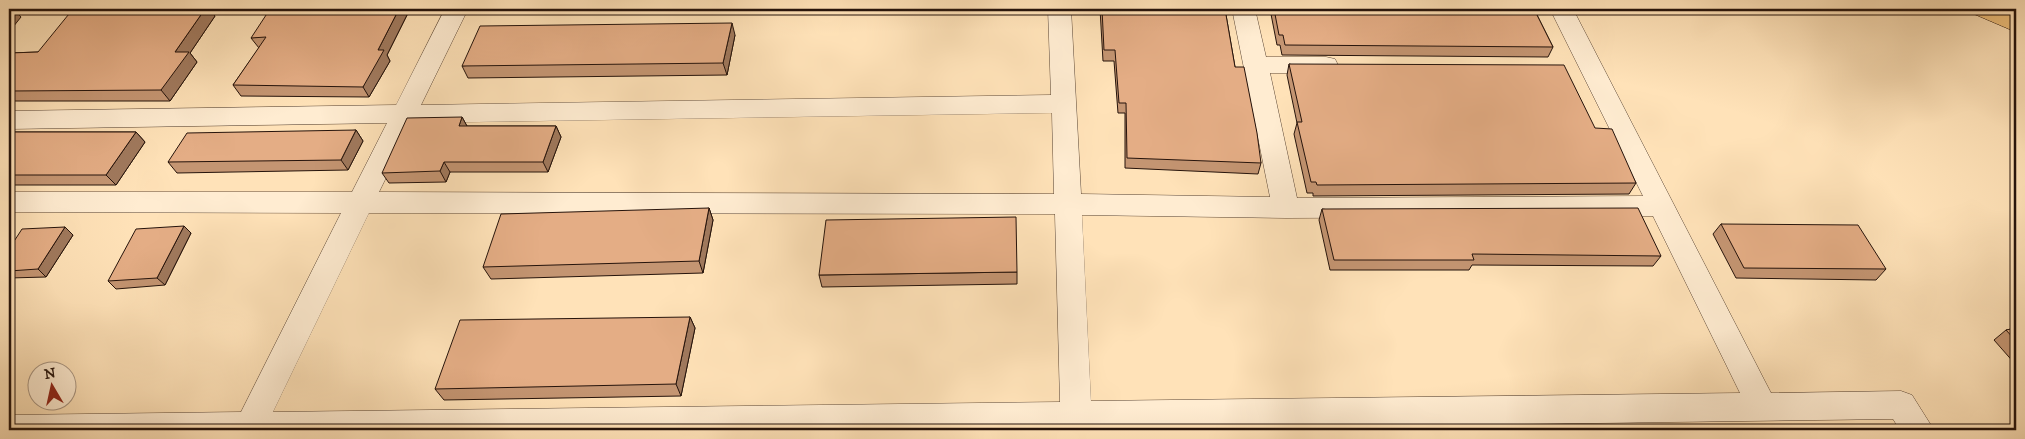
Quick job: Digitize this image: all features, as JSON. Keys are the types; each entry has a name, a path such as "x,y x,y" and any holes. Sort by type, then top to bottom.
{"main road":[{"path":"1982,9 2016,24"}],"lane":[{"path":"249,428 456,9"},
{"path":"1060,9 1077,422"},
{"path":"1244,9 1286,208"},
{"path":"1562,9 1762,406"},
{"path":"1256,65 1344,66"},
{"path":"1562,67 1592,67"},
{"path":"9,120 1064,104"},
{"path":"9,202 361,201 1068,204 1286,208 1661,206"},
{"path":"9,429 1077,422 1901,404 1918,430"}],"building":[{"path":"73,9 205,9 175,52 189,52 161,90 9,91 9,53 38,52"},
{"path":"270,9 399,9 378,50 384,50 363,87 233,85 266,37 251,38"},
{"path":"1102,9 1225,9 1235,67 1244,67 1261,163 1127,158 1126,103 1119,103 1115,50 1104,50"},
{"path":"1274,9 1534,9 1553,47 1285,45 1283,35 1279,35"},
{"path":"732,23 723,63 462,66 480,26"},
{"path":"1289,64 1564,65 1595,128 1612,129 1636,183 1317,185 1316,182 1311,182 1297,122 1302,122"},
{"path":"462,117 459,126 556,126 543,162 444,162 440,171 382,173 407,118"},
{"path":"356,130 341,160 168,162 187,133"},
{"path":"9,132 136,132 106,175 9,175"},
{"path":"709,208 699,261 483,267 501,214"},
{"path":"1638,208 1661,256 1472,254 1474,260 1334,260 1322,209"},
{"path":"1016,217 1017,272 819,275 826,220"},
{"path":"1721,224 1858,225 1886,269 1744,268"},
{"path":"184,226 157,278 108,281 136,229"},
{"path":"65,227 38,269 9,271 9,249 22,229"},
{"path":"690,317 676,384 435,389 460,320"},
{"path":"2016,328 2016,341 2006,330"}]}
